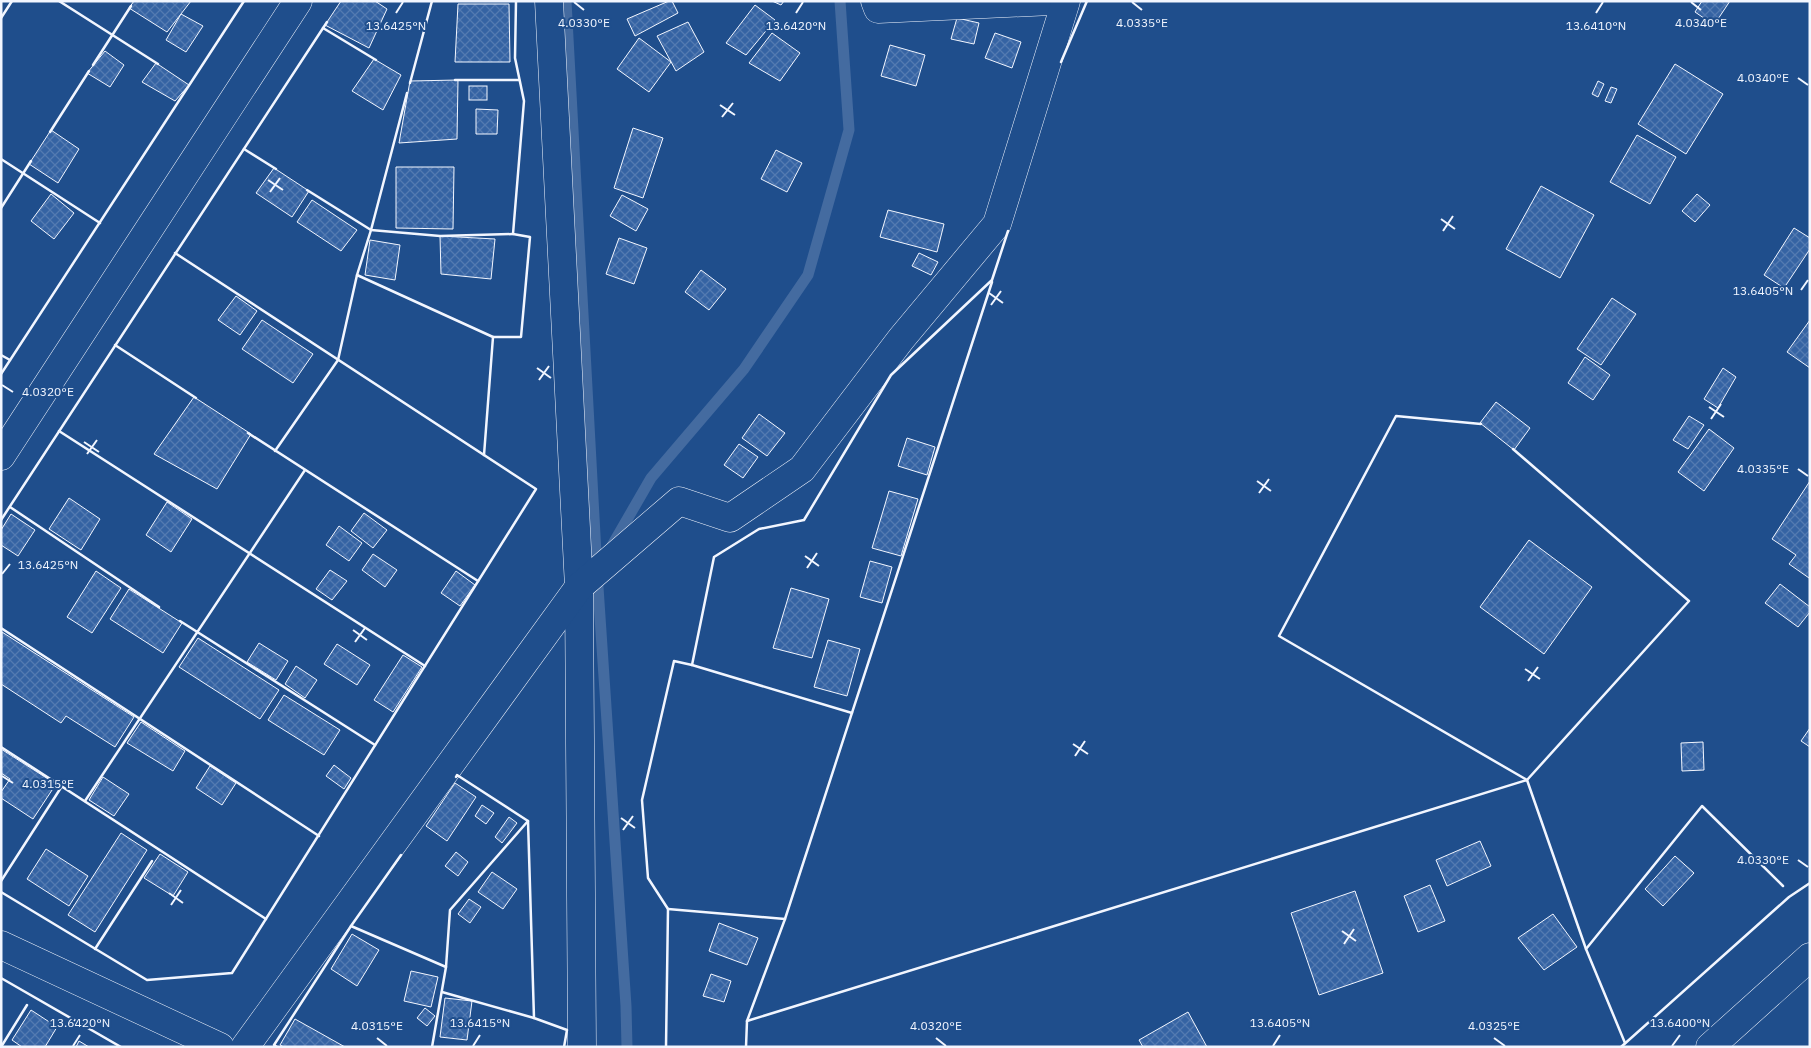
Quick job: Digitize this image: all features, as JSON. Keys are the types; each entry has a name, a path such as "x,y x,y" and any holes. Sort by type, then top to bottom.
{"street":[{"path":"1,456 298,1"},
{"path":"549,1 579,588 582,1047"},
{"path":"875,1 878,9 1051,1"},
{"path":"245,1047 579,588 679,501 730,518 802,469 901,339 997,224 1066,1"},
{"path":"1,945 220,1047"},
{"path":"1710,1047 1810,956"}],"building":[{"path":"134,1 191,1 167,32 129,8"},
{"path":"341,1 375,1 387,9 369,48 325,25"},
{"path":"672,1 678,13 635,36 627,19"},
{"path":"772,1 784,1 781,5"},
{"path":"1702,1 1730,1 1714,25 1695,12"},
{"path":"458,4 509,4 510,62 455,62"},
{"path":"755,5 775,20 746,55 726,43"},
{"path":"181,14 203,26 186,52 166,40"},
{"path":"957,18 979,23 974,44 951,39"},
{"path":"688,22 704,52 676,71 657,36"},
{"path":"772,33 800,53 780,81 749,63"},
{"path":"995,33 1021,42 1012,68 985,58"},
{"path":"639,38 671,62 649,92 617,69"},
{"path":"890,45 925,55 916,86 881,76"},
{"path":"105,51 124,65 110,87 87,73"},
{"path":"374,59 401,75 383,110 352,91"},
{"path":"156,63 189,85 175,101 142,82"},
{"path":"1675,64 1723,94 1686,154 1638,124"},
{"path":"458,80 457,139 399,143 410,81"},
{"path":"1598,81 1604,84 1598,97 1592,94"},
{"path":"469,86 487,86 487,100 469,100"},
{"path":"1611,87 1617,89 1611,103 1605,101"},
{"path":"476,109 498,110 497,134 476,134"},
{"path":"633,128 663,138 643,198 614,188"},
{"path":"51,130 79,149 58,183 29,164"},
{"path":"1637,135 1676,157 1650,204 1610,182"},
{"path":"776,150 802,163 787,192 761,179"},
{"path":"396,167 454,167 453,229 396,228"},
{"path":"274,168 309,191 292,217 256,193"},
{"path":"1541,186 1594,215 1560,278 1506,249"},
{"path":"51,194 74,213 54,239 31,221"},
{"path":"1697,194 1710,205 1695,222 1682,211"},
{"path":"622,195 648,209 636,231 610,216"},
{"path":"312,200 357,230 341,251 297,222"},
{"path":"888,210 944,224 937,252 880,237"},
{"path":"1794,228 1810,238 1810,249 1784,288 1764,275"},
{"path":"440,236 495,239 491,279 441,274"},
{"path":"619,238 647,248 634,284 606,274"},
{"path":"370,240 400,245 395,280 365,275"},
{"path":"919,253 938,262 931,275 912,266"},
{"path":"701,270 726,289 709,310 685,292"},
{"path":"236,296 257,311 240,335 218,320"},
{"path":"1612,298 1636,314 1601,365 1577,349"},
{"path":"262,320 313,354 293,383 242,349"},
{"path":"1810,320 1810,368 1787,352"},
{"path":"1585,357 1610,375 1593,400 1568,383"},
{"path":"1723,368 1736,377 1718,408 1704,399"},
{"path":"194,397 251,434 217,489 154,454"},
{"path":"1496,402 1530,428 1514,450 1480,423"},
{"path":"759,414 785,433 767,456 742,438"},
{"path":"1689,416 1704,425 1688,449 1673,440"},
{"path":"1709,429 1734,448 1704,491 1678,472"},
{"path":"907,438 935,447 927,475 898,466"},
{"path":"739,444 758,457 743,478 724,465"},
{"path":"1810,481 1809,578 1789,564 1796,555 1772,539"},
{"path":"889,491 918,499 901,556 872,548"},
{"path":"69,498 100,519 81,550 49,529"},
{"path":"167,502 192,519 171,552 146,535"},
{"path":"364,513 387,530 373,548 351,531"},
{"path":"11,514 35,530 18,556 1,545 1,530"},
{"path":"339,526 362,543 349,561 326,545"},
{"path":"1529,540 1592,587 1544,654 1480,607"},
{"path":"373,554 397,570 385,587 362,570"},
{"path":"870,561 892,567 882,603 860,597"},
{"path":"330,570 347,581 332,600 316,589"},
{"path":"96,571 121,588 92,633 67,617"},
{"path":"456,571 475,585 460,606 441,593"},
{"path":"1780,584 1810,607 1810,612 1798,627 1765,603"},
{"path":"791,588 829,599 812,658 773,648"},
{"path":"129,589 182,623 163,653 110,619"},
{"path":"2,632 134,717 115,747 66,716 61,723 1,684"},
{"path":"198,638 279,690 260,719 179,667"},
{"path":"828,640 860,649 847,696 814,687"},
{"path":"259,643 288,661 276,680 247,662"},
{"path":"337,644 370,665 357,685 324,664"},
{"path":"403,655 422,667 393,712 374,700"},
{"path":"296,666 317,680 305,698 285,684"},
{"path":"284,695 340,730 324,755 268,720"},
{"path":"141,722 185,751 173,771 127,743"},
{"path":"1810,728 1810,747 1801,741"},
{"path":"1703,742 1704,770 1682,771 1681,743"},
{"path":"1,749 56,784 33,819 1,798 1,792 10,779 1,773"},
{"path":"334,765 351,778 344,789 326,776"},
{"path":"210,766 236,783 222,805 196,788"},
{"path":"103,777 129,794 114,816 89,800"},
{"path":"455,783 476,797 447,841 426,826"},
{"path":"482,805 494,813 486,824 475,816"},
{"path":"509,817 517,823 502,843 495,837"},
{"path":"121,833 147,850 95,932 68,915"},
{"path":"1480,841 1491,866 1447,886 1436,860"},
{"path":"46,849 88,876 69,906 27,879"},
{"path":"456,852 468,862 458,876 445,866"},
{"path":"160,854 188,872 173,896 144,878"},
{"path":"1675,856 1694,873 1663,906 1645,889"},
{"path":"492,872 517,889 503,909 478,892"},
{"path":"1430,885 1445,921 1418,932 1404,896"},
{"path":"1355,891 1383,973 1319,995 1291,913"},
{"path":"469,899 481,907 470,923 458,914"},
{"path":"1553,914 1577,947 1544,970 1518,938"},
{"path":"719,923 758,938 747,965 709,951"},
{"path":"352,934 379,950 357,986 331,969"},
{"path":"411,971 438,977 431,1007 404,1001"},
{"path":"711,974 731,981 724,1002 703,996"},
{"path":"445,998 472,1001 467,1040 440,1037"},
{"path":"425,1008 435,1016 427,1026 417,1018"},
{"path":"31,1010 57,1027 45,1047 22,1047 12,1040"},
{"path":"1188,1012 1207,1047 1143,1047 1139,1040"},
{"path":"295,1019 345,1047 284,1047 280,1045"},
{"path":"79,1041 89,1047 76,1047"}],"waterway":[{"path":"566,1 597,572 626,1006 627,1047"},
{"path":"610,549 651,478 744,369 808,275 849,130 840,1"}],"wall":[{"path":"1,18 12,1"},
{"path":"59,1 158,64"},
{"path":"1,374 244,1"},
{"path":"410,83 432,1"},
{"path":"493,337 521,337 530,237 513,234 524,101 515,58 516,1"},
{"path":"1061,62 1087,1"},
{"path":"93,65 131,6"},
{"path":"1,520 327,22"},
{"path":"323,28 376,60"},
{"path":"50,132 89,71"},
{"path":"455,80 519,80"},
{"path":"275,451 338,360 357,275 371,230 407,93"},
{"path":"244,149 276,169"},
{"path":"1,159 100,223"},
{"path":"1,208 31,161"},
{"path":"307,190 371,230 440,236 513,234"},
{"path":"666,1047 668,909 648,878 642,800 674,661 692,665 714,557 759,529 804,520 891,375 992,280 1008,231"},
{"path":"1,892 147,980 232,973 536,489 175,253"},
{"path":"357,275 493,337 484,455"},
{"path":"785,919 992,282"},
{"path":"115,345 196,398"},
{"path":"1,355 10,360"},
{"path":"1481,424 1396,416 1279,636 1527,780 1586,949"},
{"path":"59,431 425,666"},
{"path":"248,433 478,581"},
{"path":"746,1047 747,1021 1527,780 1689,601 1513,449"},
{"path":"85,801 305,470"},
{"path":"10,507 159,607"},
{"path":"180,621 375,745"},
{"path":"1,628 319,836"},
{"path":"692,665 852,713"},
{"path":"1,747 266,919"},
{"path":"456,777 457,775 528,821 534,1018 567,1030 564,1047"},
{"path":"1,881 62,786"},
{"path":"1625,1043 1586,949 1702,806 1783,886"},
{"path":"432,1047 446,967 450,910 528,821"},
{"path":"277,1047 274,1045 351,926 401,855"},
{"path":"95,949 152,861"},
{"path":"1621,1047 1789,897 1810,883"},
{"path":"668,909 785,919 747,1021"},
{"path":"351,926 446,967"},
{"path":"1,978 121,1047"},
{"path":"442,992 534,1018"},
{"path":"1,1047 27,1005"}]}
